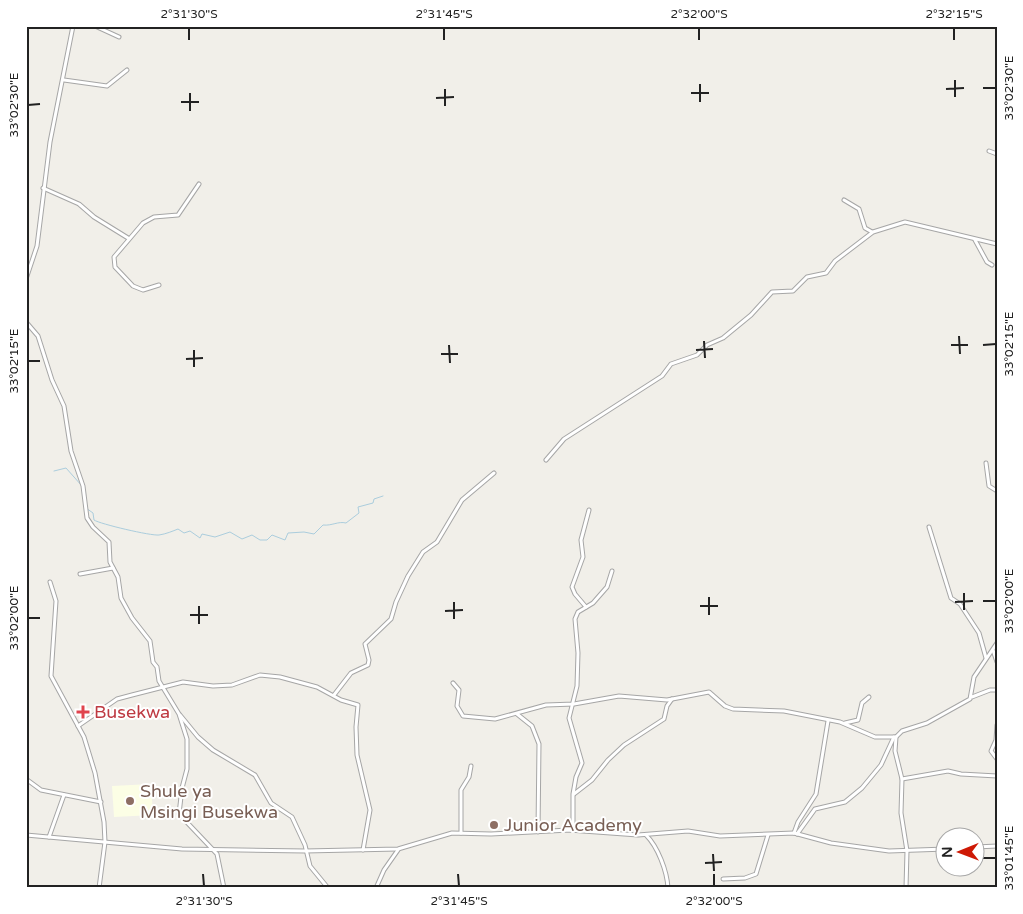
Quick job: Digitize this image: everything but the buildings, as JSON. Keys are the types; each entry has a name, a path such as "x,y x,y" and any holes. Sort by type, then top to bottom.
{"street":[{"path":"26,278 37,246 50,142 64,80 73,26"},
{"path":"94,26 119,37"},
{"path":"64,80 107,86 128,70"},
{"path":"989,151 997,154"},
{"path":"159,285 140,289 133,286 115,267 114,257 128,238 149,220 178,215 199,184"},
{"path":"43,188 79,204 94,217 128,238"},
{"path":"844,200 859,209 865,228 873,232"},
{"path":"546,460 564,439 662,376 671,364 697,355 707,345 723,338 751,315 772,292 793,291 807,277 826,273 835,261 873,232 907,222 997,244"},
{"path":"974,239 987,262 992,265"},
{"path":"26,322 38,336 52,380 64,406 72,451 83,486 86,512 90,523 109,542 109,557 124,604 150,641 153,662 157,667 162,688 179,714 198,737 214,750 255,775 271,803 292,817 304,843 305,851 314,873 328,888"},
{"path":"986,463 989,486 997,491"},
{"path":"334,695 351,673 368,666 369,660 365,644 372,635 392,620 396,602 408,576 423,552 437,542 456,509 466,496 494,473"},
{"path":"586,607 575,594 572,587 583,556 581,540 589,510"},
{"path":"929,527 950,598 960,604 979,633 986,658"},
{"path":"80,574 113,568"},
{"path":"573,830 576,777 582,763 570,720 570,712 574,704 578,653 575,619 578,612 607,587 612,571"},
{"path":"50,582 56,601 51,676 78,726 95,774 105,842 98,882 100,888"},
{"path":"972,697 974,677 997,643"},
{"path":"992,649 997,662"},
{"path":"78,726 117,699 189,682 212,686 232,685 264,675 317,687 341,700 358,705 356,727 357,755 370,810 362,850"},
{"path":"453,683 459,689 456,706 464,716 496,719 517,714 523,710 549,705 574,704 624,696 653,700 709,692 725,706 733,709 784,711 844,724 869,735 895,737"},
{"path":"796,834 815,809 845,802 862,788 881,765 895,737 902,731 936,719 972,697 990,690 997,690"},
{"path":"844,724 858,720 861,706 869,697"},
{"path":"574,794 592,780 624,744 664,719 667,706 673,698"},
{"path":"179,714 188,743 187,769 182,788 179,814 218,857 224,888"},
{"path":"517,714 532,726 539,744 538,832"},
{"path":"796,834 798,822 816,794 828,721"},
{"path":"997,725 996,737 991,751 997,759"},
{"path":"895,737 895,755 902,778 901,812 907,851 906,888"},
{"path":"461,833 462,788 469,777 471,766"},
{"path":"902,778 948,771 997,776"},
{"path":"26,779 41,790 100,802"},
{"path":"49,836 64,795"},
{"path":"26,835 212,849 305,851 398,849 443,835 461,833 573,830 646,834 688,831 720,836 796,834 858,847 907,851 936,850"},
{"path":"646,834 656,846 668,878 668,888"},
{"path":"723,879 745,878 756,874 768,835"},
{"path":"376,888 384,870 398,849"}],"shaded area":[{"path":"151,784 153,815 114,817 112,786"}],"waterway":[{"path":"54,471 66,468 82,486"},
{"path":"86,508 93,513 94,520 98,522 146,534 159,535 178,529 184,533 190,531 200,538 202,534 215,537 230,532 242,539 252,535 260,540 267,540 272,535 285,540 288,533 304,532 314,534 323,525 346,523 359,513 358,507 373,503 374,499 383,496"}],"place":[{"name":"Busekwa","path":"83,712"},
{"name":"Shule ya Msingi Busekwa","path":"130,801"},
{"name":"Junior Academy","path":"494,825"}]}
